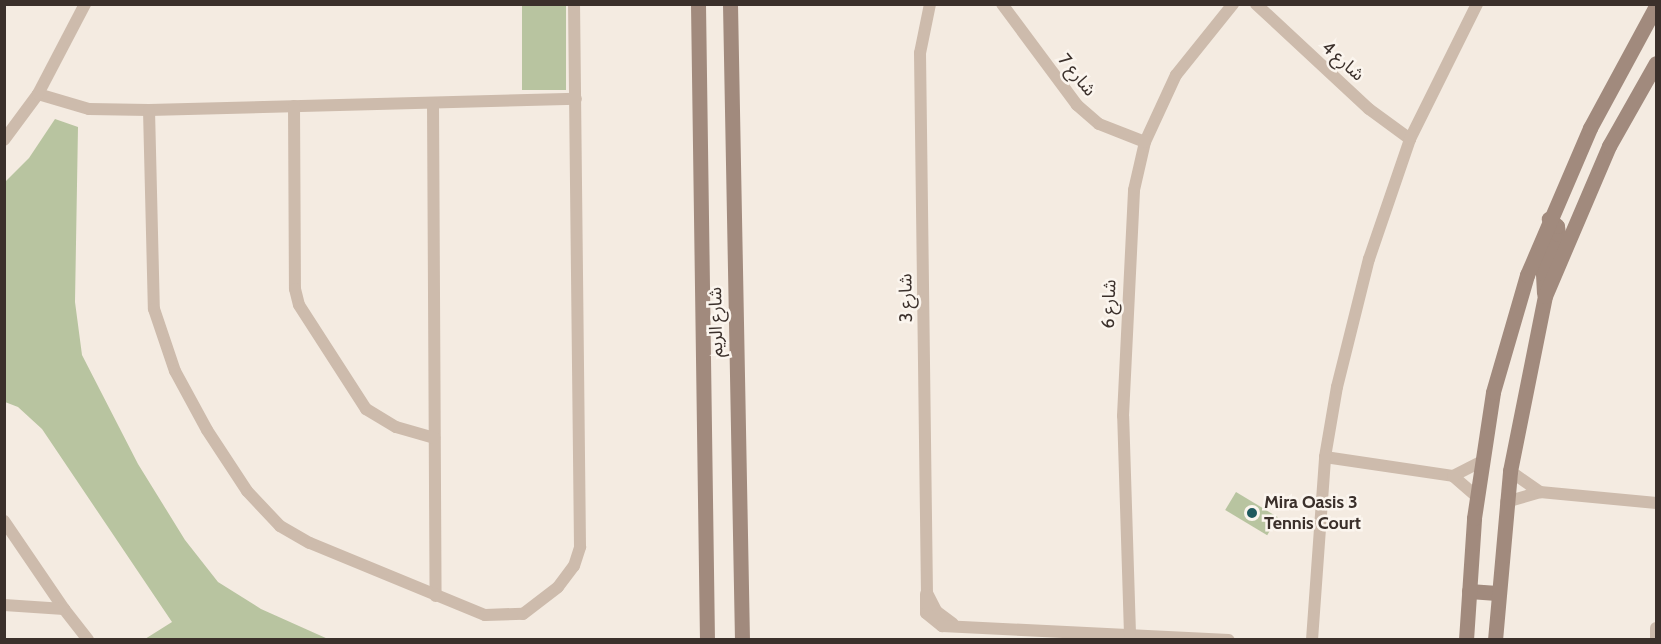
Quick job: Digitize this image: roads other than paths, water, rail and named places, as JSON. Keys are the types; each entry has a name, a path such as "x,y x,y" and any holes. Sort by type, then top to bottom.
{"street":[{"path":"4,140 38,94 85,4"},
{"path":"149,110 154,309 175,371 207,430 247,491 280,526 310,543 485,615 523,614 558,587 578,557 574,4"},
{"name":"شارع الريم","path":"698,4 707,639"},
{"name":"شارع الريم","path":"730,4 742,639"},
{"name":"شارع 3","path":"930,4 920,54 927,593 936,611 953,624 1130,634"},
{"name":"شارع 7","path":"1002,4 1059,83 1087,115 1113,131 1145,142"},
{"name":"شارع 6","path":"1130,634 1123,416 1130,219 1145,142 1176,75 1233,4"},
{"name":"شارع 4","path":"1256,4 1369,109 1410,139"},
{"path":"1312,639 1325,457 1337,387 1369,259 1410,139 1477,4"},
{"path":"1466,639 1477,497 1493,392 1527,275 1549,219 1590,128 1656,6"},
{"path":"1496,639 1497,593 1510,471 1545,296 1609,146 1656,63"},
{"path":"38,94 89,109 149,110 576,99"},
{"path":"433,103 436,596"},
{"path":"294,106 295,289 299,305 366,409 396,427 434,438"},
{"path":"1582,209 1573,205 1569,193 1591,144 1590,128"},
{"path":"1545,296 1543,273 1558,234 1557,225 1549,219"},
{"path":"1325,457 1453,476 1477,497"},
{"path":"1453,476 1482,461"},
{"path":"1510,471 1540,492"},
{"path":"1506,502 1540,492 1656,503"},
{"path":"4,521 64,609 88,639"},
{"path":"1468,591 1497,593"},
{"path":"4,605 64,609"},
{"path":"1656,628 1656,639"},
{"path":"1130,634 1229,639"}],"place":[{"name":"Mira Oasis 3 Tennis Court","path":"1252,513"}]}
